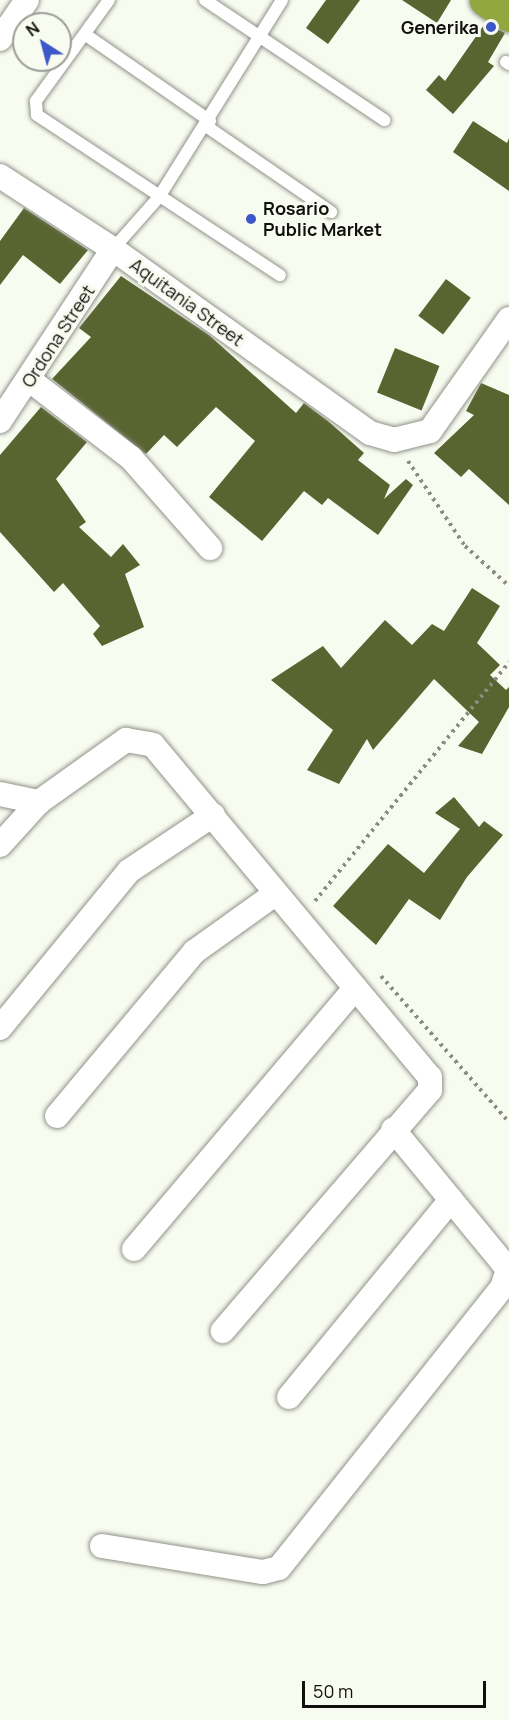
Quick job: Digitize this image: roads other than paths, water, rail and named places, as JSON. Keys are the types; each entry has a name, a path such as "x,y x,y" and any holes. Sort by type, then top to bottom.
{"highway":[{"path":"486,0 509,15"}],"street":[{"path":"0,39 27,0"},
{"name":"Aquitania Street","path":"0,176 113,249 370,433 394,440 430,431 509,319"},
{"name":"Ordona Street","path":"0,421 31,381 113,249"},
{"path":"31,381 125,453 210,548"},
{"path":"0,845 39,802 126,740 138,738 153,745 432,1081 430,1090 393,1129 223,1331"},
{"path":"0,794 39,802"},
{"path":"0,1028 129,871 213,815"},
{"path":"57,1116 194,952 275,894"},
{"path":"134,1249 355,988"},
{"path":"102,1546 263,1572 285,1563 502,1288 508,1270 393,1129"},
{"path":"289,1397 451,1200"}],"lane":[{"path":"109,0 36,101 37,115 280,275"},
{"path":"206,0 384,120"},
{"path":"113,249 159,197 208,124 258,36 282,0"},
{"path":"86,34 331,212"}],"place":[{"name":"Generika","path":"491,27"},
{"name":"Rosario Public Market","path":"251,219"}]}
